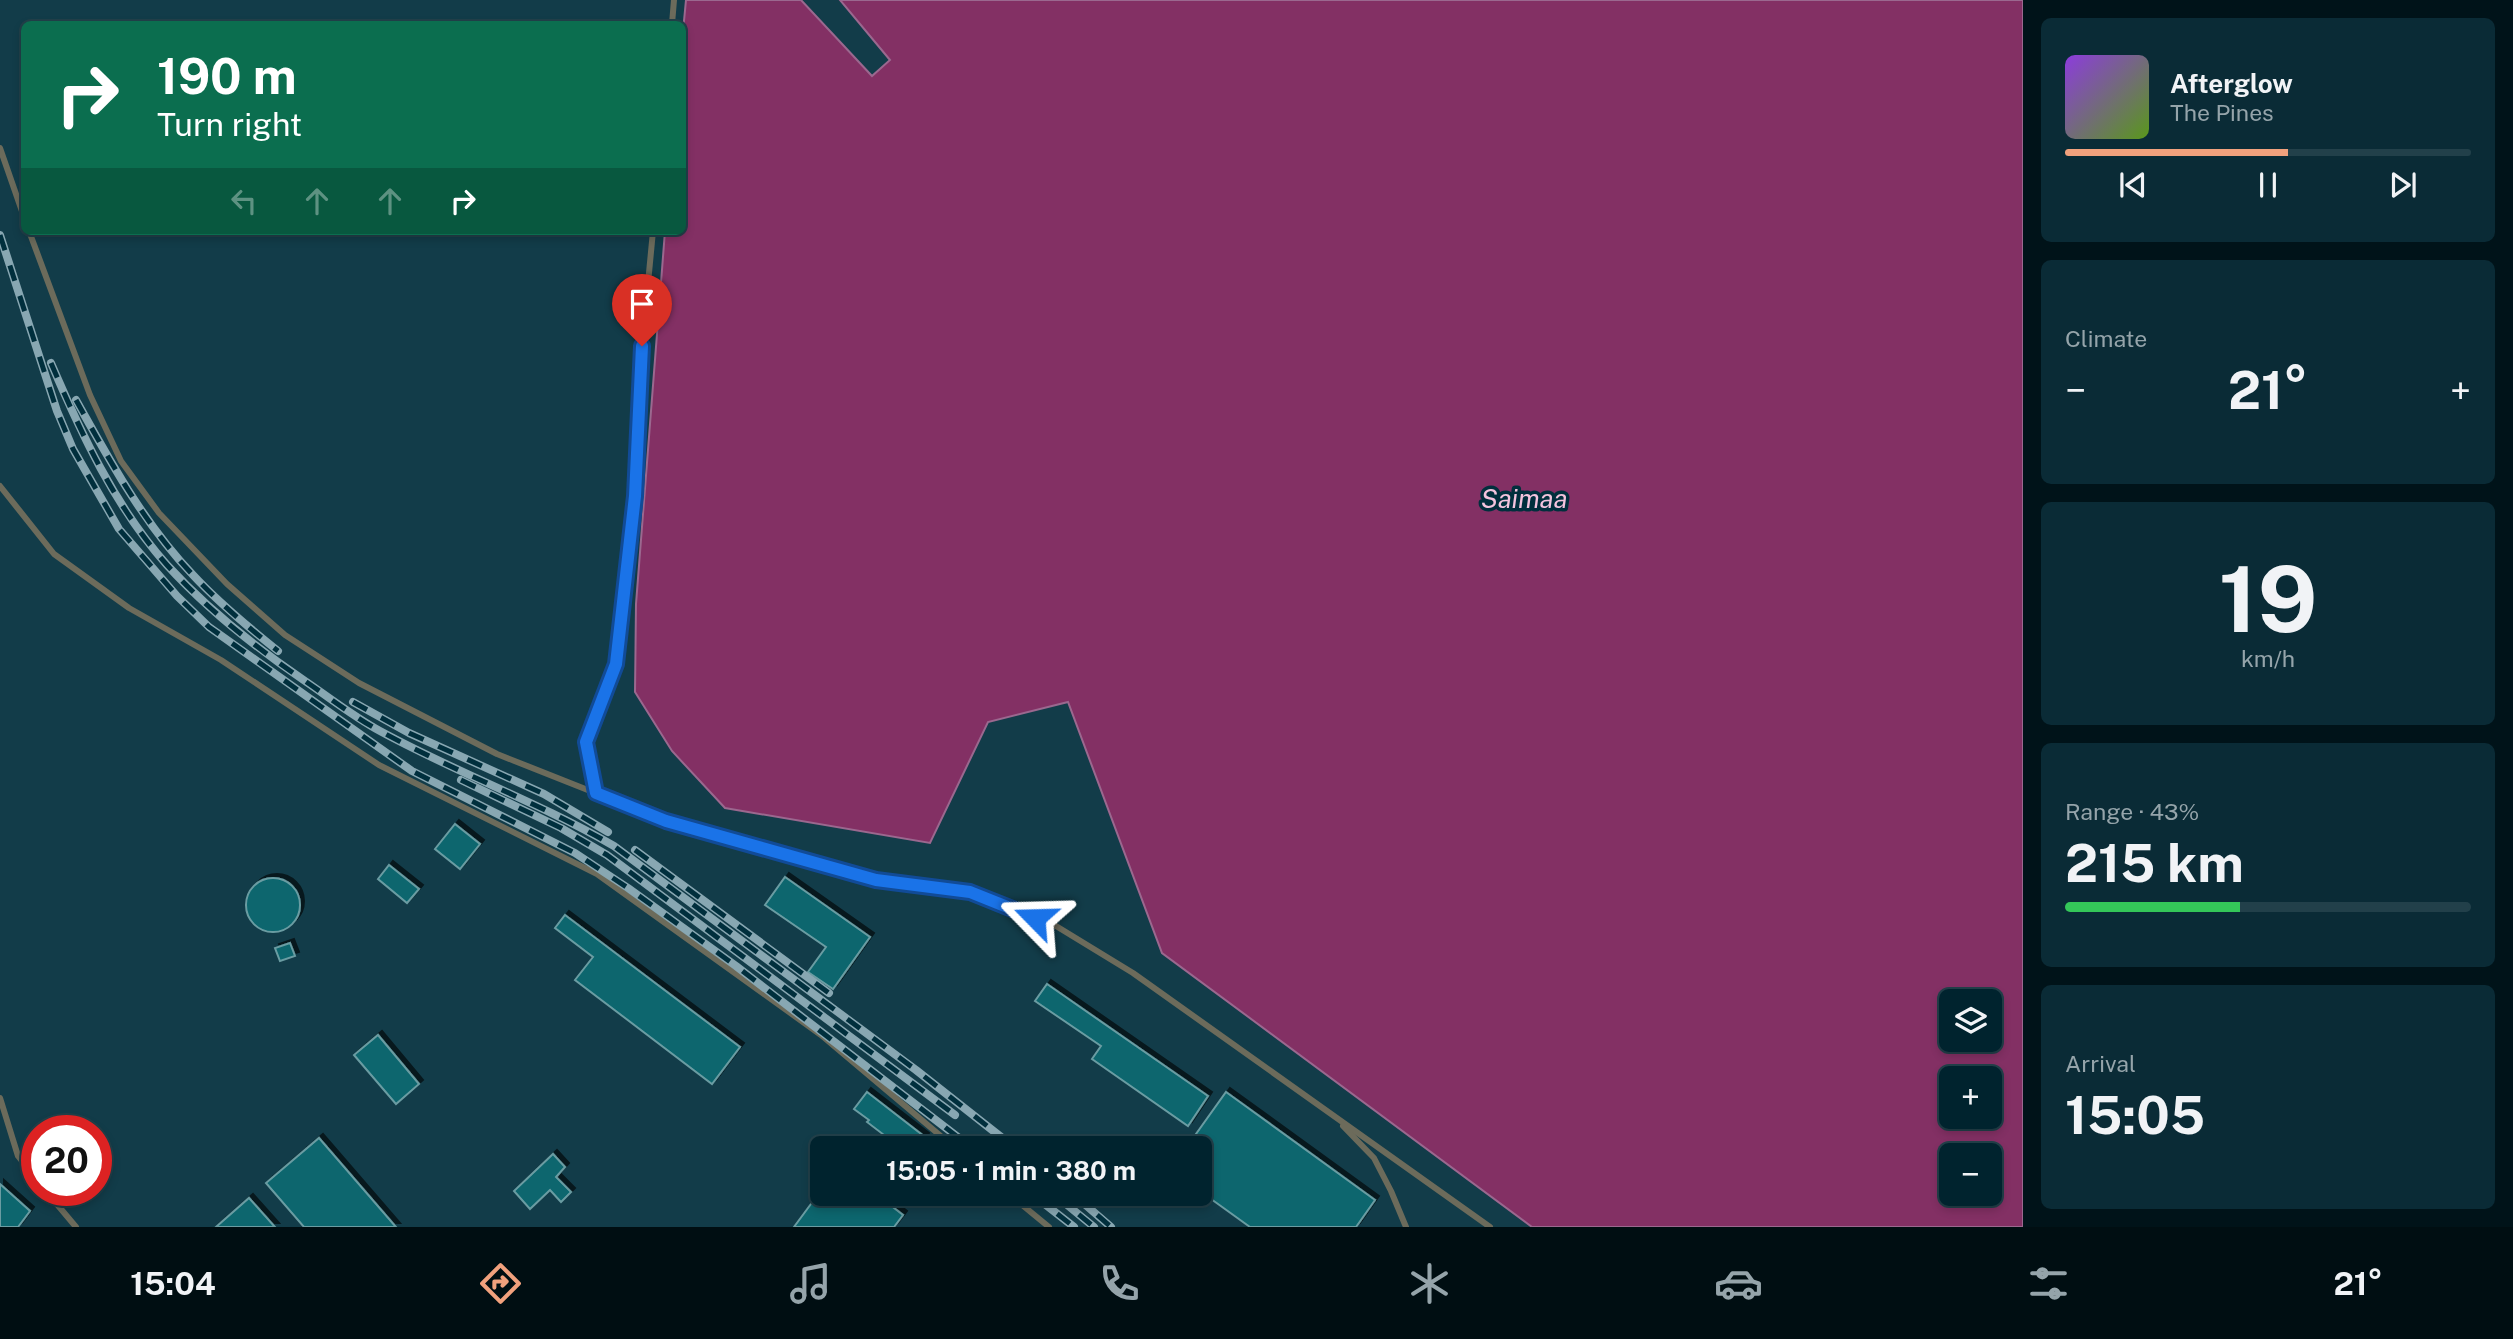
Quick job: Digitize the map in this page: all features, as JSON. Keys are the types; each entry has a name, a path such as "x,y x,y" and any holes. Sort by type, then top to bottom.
{"lane":[{"path":"672,21 674,0"},
{"path":"0,148 21,208"},
{"path":"30,235 90,394 121,461 159,513 227,584 285,635 359,683 497,754 666,821 876,880 970,892 1056,926 1133,973 1490,1227"},
{"path":"596,793 586,742 616,664 635,496 642,346 653,235"},
{"path":"0,486 54,554 129,608 221,660 379,765 597,874 821,1035 941,1136"},
{"path":"0,1098 21,1160"},
{"path":"1333,1115 1374,1158 1406,1227"},
{"path":"58,1206 76,1227"},
{"path":"1024,1206 1049,1227"}],"shaded area":[{"path":"0,0 686,0 684,21 21,21 21,235 665,235 636,604 634,676 635,692 672,751 725,808 929,843 988,722 1069,702 1162,953 1532,1227 0,1227"},
{"path":"801,0 840,0 890,60 872,77"}],"water":[{"name":"Saimaa","path":"686,0 801,0 872,76 890,60 840,0 2023,0 2023,1227 1532,1227 1162,953 1068,702 988,722 930,843 725,808 672,751 635,692 636,604 665,235 686,235"}],"building":[{"path":"455,824 480,844 460,869 435,849"},
{"path":"389,865 419,889 407,903 378,879"},
{"path":"785,877 870,937 833,989 808,972 826,947 765,905"},
{"path":"273,878 292,886 300,905 292,924 273,932 254,924 246,905 254,886"},
{"path":"565,915 740,1047 712,1084 575,980 593,957 555,928"},
{"path":"290,943 295,956 280,961 275,948"},
{"path":"1047,984 1208,1096 1188,1126 1092,1059 1101,1046 1035,1001"},
{"path":"378,1035 419,1084 396,1104 354,1055"},
{"path":"867,1092 924,1136 885,1136 854,1109"},
{"path":"1226,1092 1375,1200 1356,1227 1250,1227 1212,1200 1212,1136 1195,1136"},
{"path":"319,1138 396,1227 304,1227 266,1183"},
{"path":"553,1154 565,1167 556,1177 571,1192 561,1202 550,1190 530,1209 514,1191"},
{"path":"0,1184 21,1203 21,1206 30,1211 18,1227 0,1227"},
{"path":"249,1198 275,1227 216,1227"},
{"path":"810,1205 892,1206 903,1215 894,1227 794,1227"}],"railway":[{"path":"0,235 57,411 73,449 119,529 177,596 209,627 412,771 575,853 628,888 736,966 956,1136"},
{"path":"51,363 74,416 115,494 148,543 199,597 250,641 370,726 556,815 614,846 916,1070 1000,1136"},
{"path":"76,400 143,513 175,555 223,605 278,651"},
{"path":"353,702 409,733 544,794 608,832"},
{"path":"461,780 561,828 607,855 955,1115"},
{"path":"635,850 829,993"},
{"path":"1047,1206 1074,1227"},
{"path":"1069,1206 1094,1227"},
{"path":"1087,1206 1111,1227"}],"route":[{"path":"642,346 635,496 616,664 586,742 596,793 666,821 876,880 970,892 1035,918"}]}
